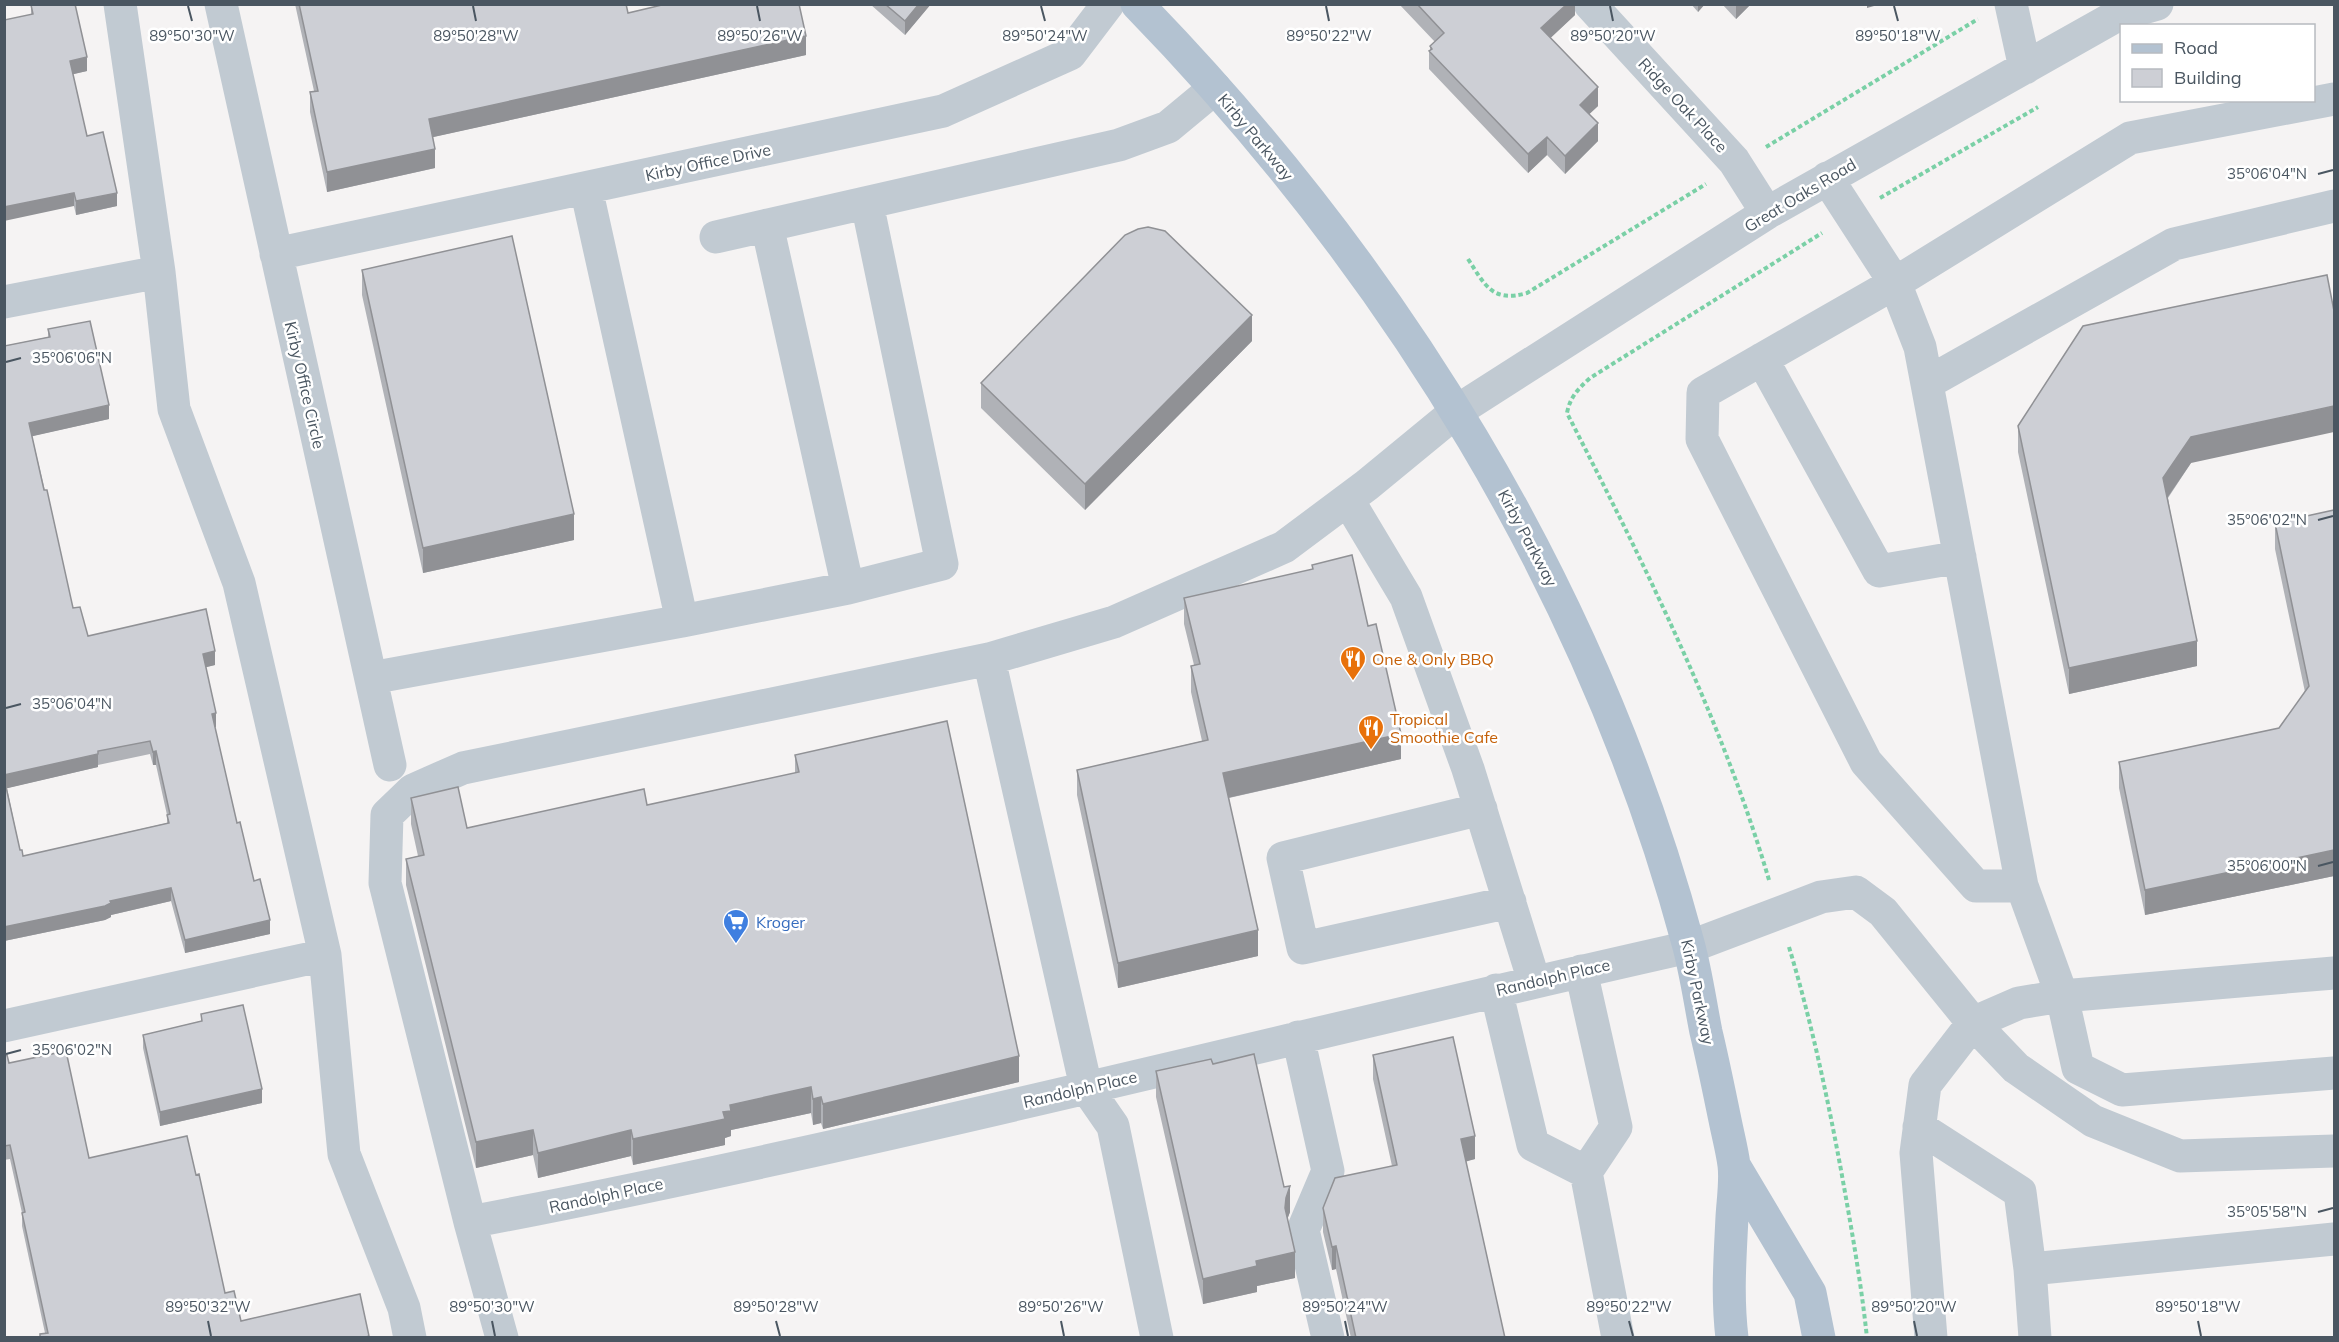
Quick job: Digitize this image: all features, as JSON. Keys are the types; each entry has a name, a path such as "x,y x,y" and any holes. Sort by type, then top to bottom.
{"main road":[{"name":"Kirby Parkway","path":"1137,4 1215,88 1336,235 1401,327 1457,411 1539,556 1609,707 1666,866 1689,947 1735,1167 1728,1300 1731,1338"},
{"name":"Kirby Parkway","path":"1735,1167 1810,1293 1819,1338"}],"street":[{"path":"120,4 159,272 174,409 239,584 325,955 344,1154 404,1308 410,1338"},
{"name":"Kirby Office Circle","path":"221,4 390,765"},
{"name":"Kirby Office Drive","path":"276,254 943,111 1070,54 1108,4"},
{"name":"Ridge Oak Place","path":"1590,4 1734,161 1767,213"},
{"path":"2011,4 2025,68"},
{"name":"Great Oaks Road","path":"502,1338 470,1222 385,883 387,815 414,790 463,768 989,659 1114,622 1284,547 1348,500 1457,411 1767,213 2025,68 2117,10 2157,4"},
{"path":"716,237 1119,145 1168,127 1215,88"},
{"path":"2022,886 1976,886 1866,762 1702,439 1703,393 1894,284 2130,138 2334,99"},
{"path":"1827,178 1894,284 1920,347 2022,886 2062,996 2078,1068 2122,1090 2334,1073"},
{"path":"586,188 682,621"},
{"path":"371,678 848,588 942,564 867,203"},
{"path":"1927,382 2174,244 2334,206"},
{"path":"767,225 848,588"},
{"path":"4,302 159,272"},
{"path":"1762,359 1880,571 1960,557"},
{"path":"1348,500 1406,597 1468,769 1534,981"},
{"path":"989,659 1086,1087 1113,1126 1157,1338"},
{"path":"1480,809 1283,858 1303,948 1510,902"},
{"name":"Randolph Place","path":"470,1222 740,1167 1534,981 1689,947 1821,897 1856,892 1883,912 1973,1023 2016,1068 2093,1121 2180,1156 2334,1151"},
{"path":"4,1026 325,955"},
{"path":"1581,971 1616,1127 1586,1172 1618,1338"},
{"path":"1931,1338 1916,1153 1919,1127 1925,1085 1973,1023 2019,1003 2062,996 2334,973"},
{"path":"1496,990 1533,1145 1586,1172"},
{"path":"1298,1037 1328,1171 1303,1230 1328,1338"},
{"path":"1919,1127 2020,1192 2030,1269 2035,1338"},
{"path":"2030,1269 2334,1239"}],"building":[{"path":"75,4 87,57 70,61 87,136 103,132 117,193 76,201 74,193 4,207 4,20 33,14 31,5"},
{"path":"299,4 626,4 628,13 666,4 799,4 806,36 429,119 435,149 327,172 310,92 318,91"},
{"path":"885,4 919,4 905,21"},
{"path":"1417,4 1567,4 1541,28 1598,87 1580,105 1598,123 1565,156 1547,137 1528,154 1429,51 1432,49 1430,46 1444,33"},
{"path":"1148,227 1165,231 1252,315 1085,484 981,383 1125,235"},
{"path":"512,236 574,514 423,548 362,270"},
{"path":"2327,275 2334,311 2334,406 2191,437 2163,478 2197,641 2069,668 2018,426 2083,326"},
{"path":"90,321 109,405 29,423 44,490 47,490 73,608 80,607 88,636 206,609 215,651 203,654 216,713 212,714 237,823 240,822 254,881 260,879 270,920 185,940 171,888 110,901 111,903 105,906 4,927 4,778 23,856 169,823 167,815 170,814 156,751 153,752 150,741 98,751 98,754 4,775 4,346 50,337 48,329"},
{"path":"2334,510 2334,850 2145,890 2119,762 2279,728 2309,686 2275,523"},
{"path":"1352,555 1368,626 1376,624 1401,734 1223,773 1258,930 1118,963 1077,770 1208,740 1191,666 1200,664 1184,598 1313,569 1312,565"},
{"path":"947,721 1019,1056 823,1104 821,1097 813,1099 811,1087 730,1105 731,1111 723,1112 725,1119 633,1139 631,1130 538,1153 533,1130 476,1142 406,859 424,855 411,798 458,787 467,828 644,789 647,805 799,772 795,755"},
{"path":"243,1005 262,1089 160,1112 143,1035 202,1021 201,1014"},
{"path":"1453,1037 1475,1136 1461,1139 1505,1338 1356,1338 1336,1246 1332,1247 1323,1208 1335,1178 1397,1165 1373,1055"},
{"path":"66,1051 89,1158 187,1136 196,1175 199,1174 225,1293 234,1291 241,1321 360,1294 369,1336 363,1338 40,1338 40,1334 48,1333 10,1145 4,1146 4,1056 7,1055 9,1063"},
{"path":"1254,1054 1284,1187 1290,1186 1285,1208 1295,1252 1256,1261 1257,1266 1203,1279 1156,1071 1211,1059 1213,1064"}],"place":[{"name":"One & Only BBQ","path":"1353,682"},
{"name":"Tropical Smoothie Cafe","path":"1371,751"},
{"name":"Kroger","path":"736,945"}]}
